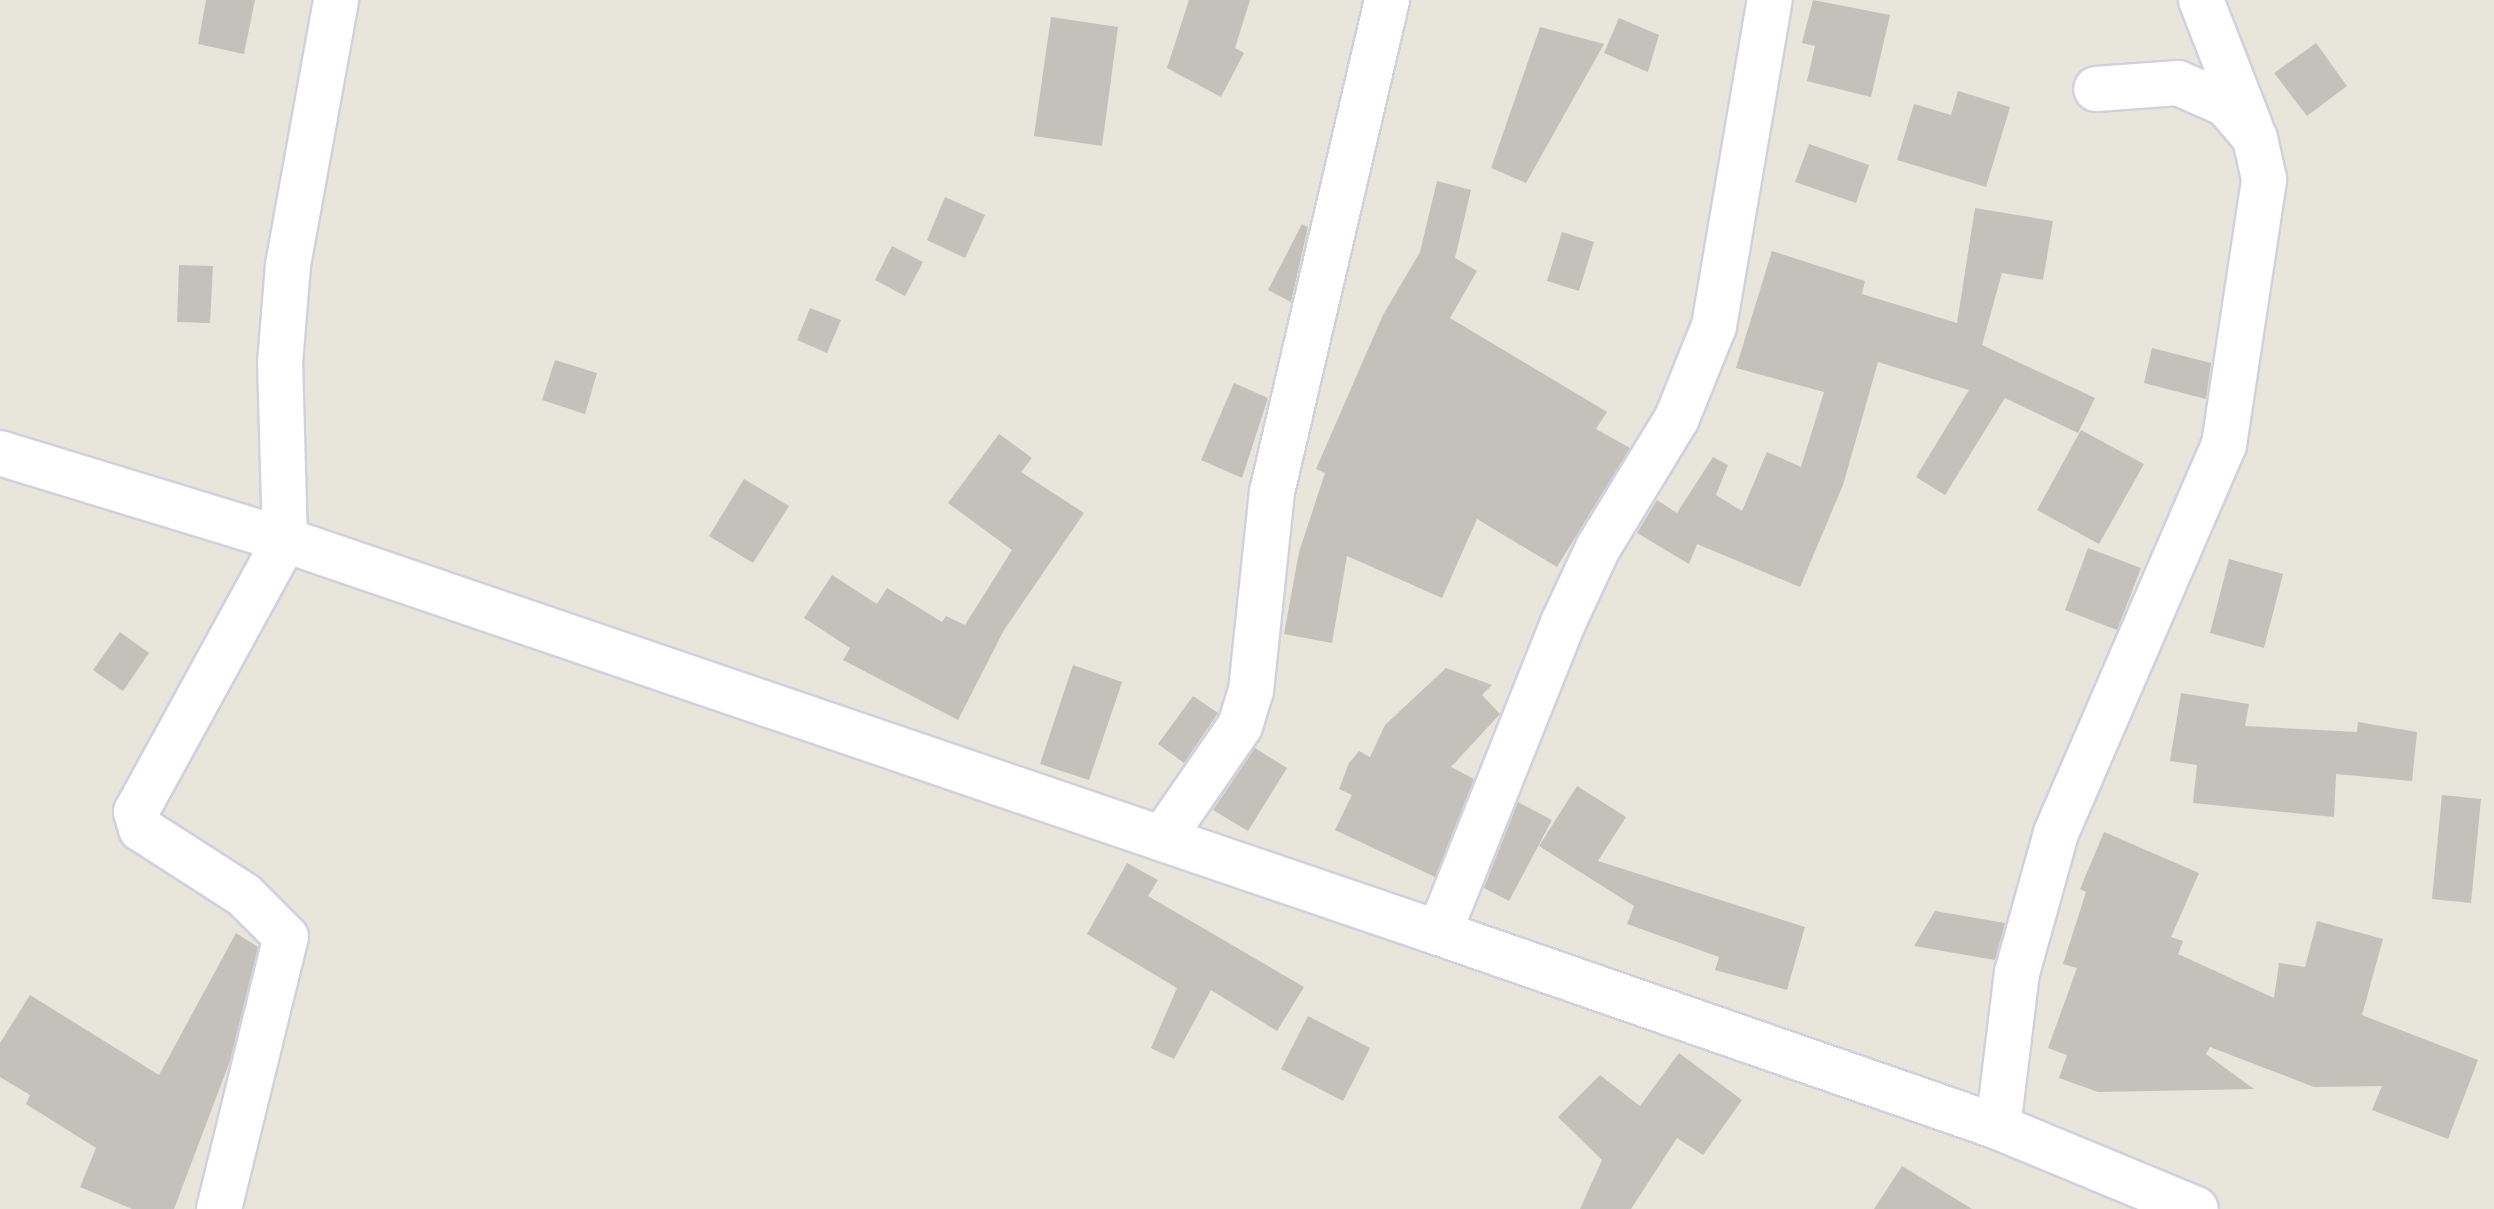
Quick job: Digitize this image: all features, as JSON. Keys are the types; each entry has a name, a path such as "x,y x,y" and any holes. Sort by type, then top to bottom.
{"street":[{"path":"219,1209 286,937 244,895 141,829 136,812 285,540 280,363 288,265 336,0"},
{"path":"1162,839 1240,726 1251,691 1272,492 1387,0"},
{"path":"1439,933 1563,623 1598,548 1677,418 1714,326 1770,0"},
{"path":"1998,1127 2017,973 2056,833 2224,445 2264,179 2255,138 2201,0"},
{"path":"2096,89 2178,83 2226,104 2255,138"},
{"path":"0,453 285,540 1439,933 1998,1127 2196,1209"}],"building":[{"path":"206,0 255,0 244,54 198,44"},
{"path":"1189,0 1250,0 1235,48 1244,53 1221,97 1167,68"},
{"path":"1813,0 1890,15 1871,97 1807,81 1815,46 1802,43"},
{"path":"1051,17 1118,27 1102,146 1034,136"},
{"path":"1619,18 1659,35 1648,72 1604,53"},
{"path":"1540,27 1604,44 1526,183 1491,168"},
{"path":"2316,43 2347,86 2307,116 2274,73"},
{"path":"1958,91 2010,107 1986,187 1897,160 1914,104 1951,115"},
{"path":"1809,144 1869,165 1856,203 1795,182"},
{"path":"1437,181 1471,190 1455,258 1477,271 1450,318 1607,412 1596,429 1630,448 1557,567 1477,519 1442,598 1347,556 1332,643 1284,634 1299,552 1325,473 1316,469 1383,315 1420,252"},
{"path":"945,197 985,215 965,258 927,240"},
{"path":"1975,208 2053,221 2043,280 2002,273 1982,345 2095,398 2078,433 2005,398 1945,495 1916,477 1969,390 1878,362 1843,485 1800,587 1697,544 1689,564 1637,533 1657,500 1677,513 1713,457 1728,465 1716,495 1742,511 1767,452 1801,467 1824,392 1736,368 1772,251 1865,281 1862,294 1957,323"},
{"path":"1302,224 1308,227 1291,302 1268,290"},
{"path":"1562,232 1594,242 1579,291 1547,281"},
{"path":"892,246 923,262 905,296 875,280"},
{"path":"179,265 213,266 210,323 177,322"},
{"path":"810,308 841,320 827,353 797,340"},
{"path":"2152,348 2211,363 2206,399 2144,383"},
{"path":"555,360 597,373 585,414 542,400"},
{"path":"1234,383 1268,398 1242,478 1201,460"},
{"path":"2081,430 2144,464 2099,544 2037,510"},
{"path":"999,434 1032,458 1021,472 1084,513 1004,630 958,720 843,660 850,648 804,618 832,575 877,604 887,588 942,622 946,616 965,625 1012,550 948,503"},
{"path":"744,479 789,506 753,563 709,536"},
{"path":"2088,548 2141,568 2117,630 2065,610"},
{"path":"2229,559 2283,574 2264,648 2210,633"},
{"path":"120,632 149,653 123,691 93,670"},
{"path":"1073,665 1122,682 1089,780 1040,764"},
{"path":"1446,668 1492,685 1482,695 1500,714 1451,767 1474,779 1435,877 1335,830 1352,795 1339,789 1349,763 1359,751 1370,757 1385,725"},
{"path":"2181,693 2249,704 2245,726 2357,732 2358,722 2417,732 2412,781 2336,774 2334,817 2193,803 2197,765 2170,761"},
{"path":"1193,696 1218,713 1184,763 1158,744"},
{"path":"1255,748 1287,768 1248,831 1213,810"},
{"path":"1577,786 1626,817 1598,861 1805,927 1787,990 1715,970 1719,957 1627,924 1634,906 1539,846"},
{"path":"2442,795 2481,799 2471,903 2432,899"},
{"path":"1518,802 1552,820 1509,901 1484,888"},
{"path":"2104,832 2199,873 2171,937 2183,941 2178,954 2274,998 2279,963 2305,967 2317,921 2383,939 2362,1015 2478,1060 2448,1139 2372,1110 2382,1086 2314,1087 2210,1047 2206,1054 2254,1089 2098,1092 2059,1078 2067,1055 2048,1048 2077,968 2063,964 2086,892 2080,889"},
{"path":"1127,863 1158,880 1148,896 1304,987 1277,1031 1211,990 1174,1059 1151,1048 1177,988 1087,934"},
{"path":"1935,911 2005,923 1995,960 1914,946"},
{"path":"236,933 258,947 230,1061 174,1209 132,1209 80,1187 96,1148 26,1104 30,1095 0,1077 0,1043 30,995 159,1075"},
{"path":"1308,1016 1370,1048 1343,1101 1281,1069"},
{"path":"1679,1053 1742,1100 1703,1155 1677,1138 1631,1209 1580,1209 1602,1160 1558,1117 1600,1075 1640,1106"},
{"path":"1902,1166 1972,1209 1874,1209"}]}
